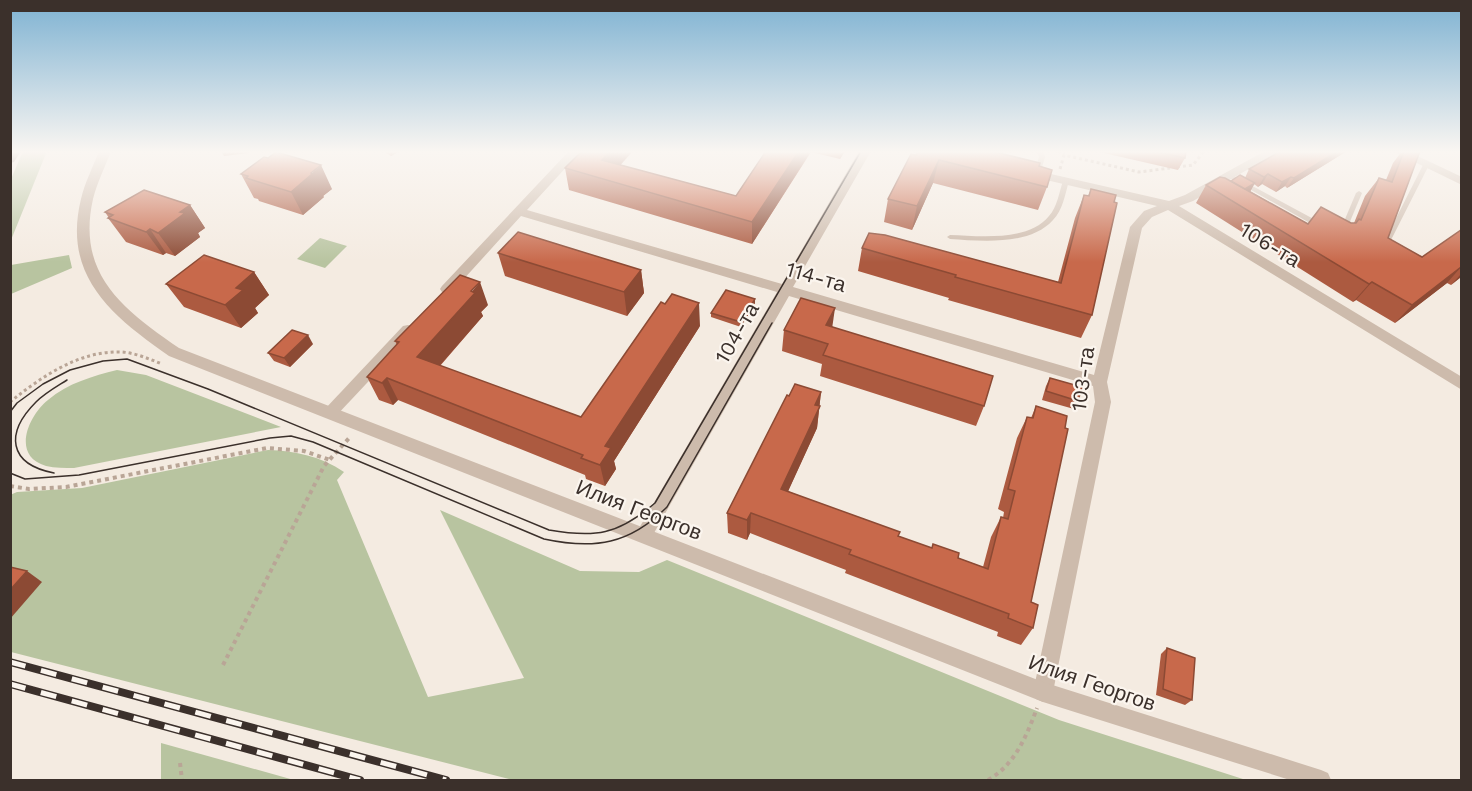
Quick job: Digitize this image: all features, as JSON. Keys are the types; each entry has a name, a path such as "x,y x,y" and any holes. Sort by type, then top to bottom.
{"street":[{"name":"Илия Георгов","path":"92,188 86,203 83,228 85,259 104,295 131,322 174,352 1043,692 1321,780"},
{"path":"440,296 542,188"},
{"name":"104-та","path":"644,536 844,188"},
{"name":"106-та","path":"1095,188 1168,205 1461,382"},
{"name":"103-та","path":"1043,692 1102,402 1100,382 1136,227 1148,214 1216,188"},
{"name":"114-та","path":"520,212 1100,382"},
{"path":"330,413 416,322"}],"lane":[{"path":"950,237 1015,236 1035,230 1049,221 1057,210 1064,188"},
{"path":"1252,188 1340,237 1359,193"},
{"path":"1388,240 1414,188"},
{"path":"1296,224 1301,215"}],"path":[{"path":"10,402 45,375 75,360 119,352 169,366"},
{"path":"223,665 324,466 361,425"},
{"path":"10,486 29,489 66,487 267,448 289,448 330,460"},
{"path":"988,780 995,776 1024,743 1043,692"},
{"path":"180,763 182,780"}],"green space":[{"path":"11,188 32,188 11,240"},
{"path":"320,238 347,246 325,268 297,259"},
{"path":"69,255 72,268 11,294 11,265"},
{"path":"117,370 146,375 281,427 74,468 49,467 35,461 29,454 26,435 29,425 41,407 56,394 72,385"},
{"path":"268,450 307,455 344,472 337,480 428,697 524,678 440,510 580,571 639,572 667,560 1059,720 1246,780 513,780 11,652 10,495 17,492 82,488"},
{"path":"161,743 294,780 161,780"}],"building":[{"path":"278,188 296,188 291,192"},
{"path":"634,188 706,188 736,196 741,188 775,188 752,222"},
{"path":"894,188 926,188 917,206 888,199"},
{"path":"1211,188 1243,188 1308,224 1321,207 1351,223 1361,220 1375,188 1406,188 1388,238 1422,257 1461,230 1461,267 1412,305 1372,282 1369,284"},
{"path":"1091,189 1116,195 1114,202 1117,203 1092,315 955,277 956,275 862,248 869,233 885,235 1061,283 1084,195 1089,196"},
{"path":"144,190 190,205 180,212 185,213 158,233 150,229 146,232 108,218 113,215 105,212"},
{"path":"518,232 641,270 624,292 498,253"},
{"path":"204,255 254,272 236,288 243,290 225,305 166,284"},
{"path":"460,275 480,282 471,291 475,293 417,357 581,417 661,302 665,304 672,294 699,303 605,446 611,448 600,465 581,458 583,455 387,378 382,383 367,377 399,342 395,341"},
{"path":"726,290 755,299 741,322 711,313"},
{"path":"801,298 835,308 826,325 993,376 984,406 823,355 828,344 784,330"},
{"path":"292,330 308,335 284,358 268,353"},
{"path":"1050,378 1082,387 1078,401 1046,391"},
{"path":"795,384 821,392 815,405 820,406 781,489 900,532 898,536 932,548 933,544 959,553 958,558 988,569 1001,517 1008,519 1015,491 1008,489 1027,417 1033,418 1036,406 1067,416 1065,428 1068,429 1031,602 1038,605 1033,628 1008,618 1009,614 849,554 851,550 751,513 747,520 727,513 787,395 789,396"},
{"path":"10,567 27,571 10,590"},
{"path":"1167,648 1195,658 1192,700 1163,689"}],"tram line":[{"path":"10,412 17,403 43,384 70,370 103,361 127,359 208,389 549,530 580,534 605,532 629,522 655,503 839,188"},
{"path":"10,473 25,479 79,475 270,438 291,436 313,442 544,539 580,544 611,541 639,529 667,507 772,323"},
{"path":"54,473 39,469 27,462 20,455 16,446 16,436 19,425 36,402 67,380"}],"railway":[{"path":"10,662 446,780"},
{"path":"10,684 360,780"}]}
